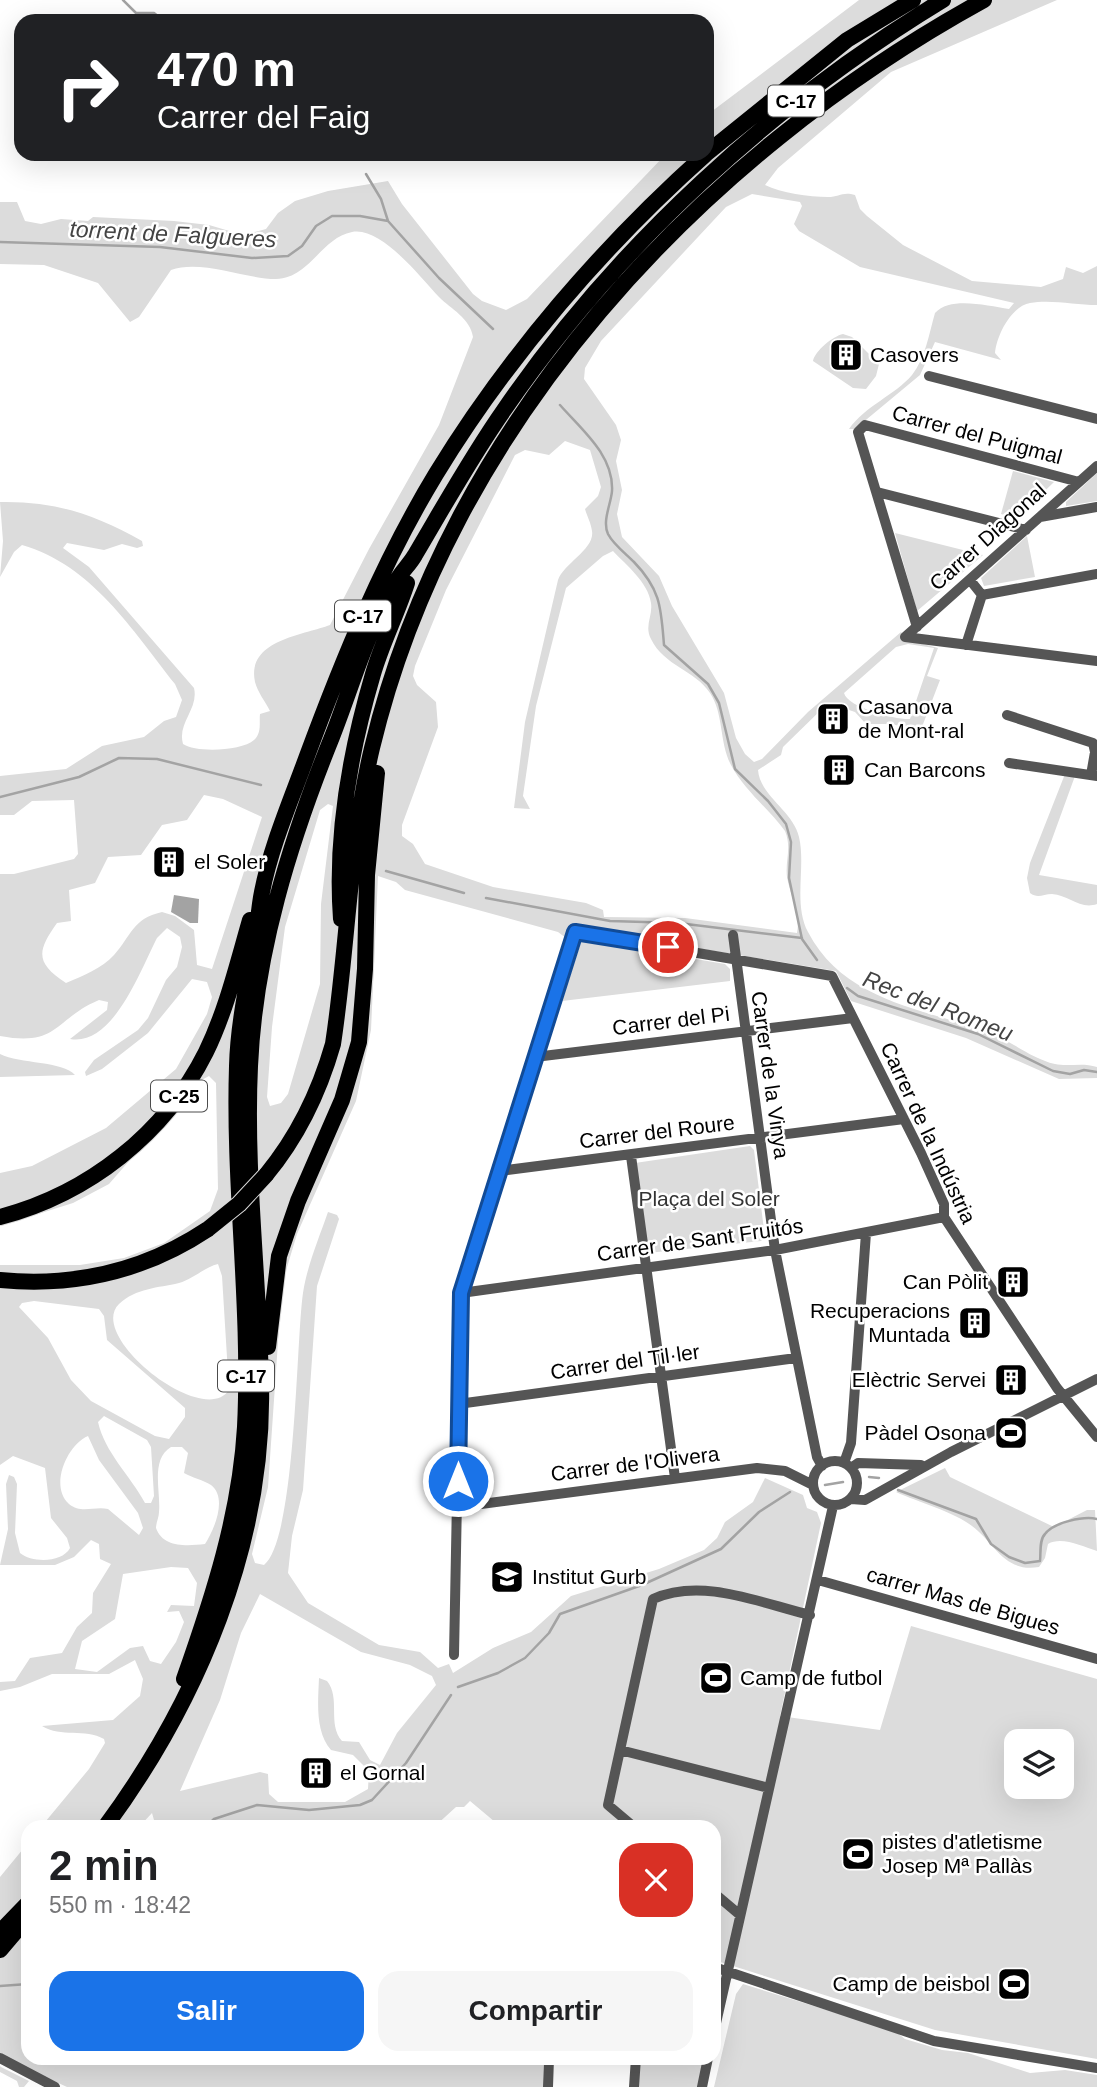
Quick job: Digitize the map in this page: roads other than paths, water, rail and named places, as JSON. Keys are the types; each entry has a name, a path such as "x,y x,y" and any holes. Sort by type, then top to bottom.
{"highway":[{"name":"C-17","path":"714,148 847,40 913,0"},
{"name":"C-17","path":"110,1820 134,1788 174,1722 215,1630 249,1507 259,1431 261,1387 248,1106 250,1058 266,954 293,841 319,767 381,614 397,581 412,560 454,485 505,408 572,320 615,271 757,132 837,70 943,0"},
{"path":"0,1280 67,1281 109,1274 156,1259 208,1229 239,1205 267,1175 295,1136 323,1081 338,1010 360,812 386,696 440,556 500,447 578,339 628,281 725,185 808,115 895,53 984,0"},
{"name":"C-17","path":"99,1820 127,1781 180,1690 220,1570 237,1496 245,1427 247,1363 236,1157 237,1061 261,892 323,712 369,601 436,474 491,394 573,290 638,219 700,161"},
{"path":"343,946 341,858 356,744 373,674 412,560"},
{"path":"261,1387 267,1364 279,1256 298,1201 342,1100 359,1042 373,805 380,752 402,653"},
{"name":"C-25","path":"0,1217 58,1197 97,1174 118,1160 161,1119 206,1052 261,892"},
{"path":"0,1932 21,1910"},
{"path":"0,1950 21,1925"}],"street":[{"path":"929,376 1097,419"},
{"name":"Carrer del Puigmal","path":"877,492 858,432 865,425 1079,482"},
{"name":"Carrer Diagonal","path":"966,645 905,638 1097,466"},
{"path":"877,492 1026,530"},
{"path":"877,492 917,627"},
{"path":"1040,517 1097,508"},
{"path":"982,595 1097,575"},
{"path":"970,580 982,595"},
{"path":"982,595 966,645 1097,661"},
{"path":"1007,715 1093,743 1095,752 1094,776 1009,763"},
{"path":"454,1654 461,1293 575,932 735,959"},
{"name":"Carrer de la Vinya","path":"733,935 775,1250 817,1457 822,1465"},
{"name":"Carrer de la Indústria","path":"735,959 832,976 944,1204 944,1217 1057,1388 1097,1437"},
{"name":"Carrer del Pi","path":"535,1057 853,1018"},
{"name":"Carrer del Roure","path":"499,1171 904,1119"},
{"path":"631,1156 675,1478"},
{"name":"Carrer de Sant Fruitós","path":"461,1293 775,1250 944,1217"},
{"path":"851,1499 857,1482 847,1465 866,1233"},
{"name":"Carrer del Til·ler","path":"458,1404 796,1358"},
{"path":"927,1464 847,1465 830,1462 822,1465 815,1474 813,1485 819,1499 833,1506 851,1499 864,1500 927,1464 1097,1380"},
{"name":"Carrer de l'Olivera","path":"458,1507 675,1478 774,1468 813,1485"},
{"path":"721,2002 833,1506"},
{"name":"carrer Mas de Bigues","path":"818,1580 1097,1659"},
{"path":"626,1820 608,1805 653,1599 671,1591 702,1589 810,1615"},
{"path":"620,1750 769,1788"},
{"path":"721,1900 740,1915"},
{"path":"721,1969 934,2041 1097,2068"},
{"path":"0,2058 55,2087"},
{"path":"548,2087 549,2065"},
{"path":"634,2087 636,2065"},
{"path":"702,2087 707,2065"}],"waterway":[{"path":"123,0 136,13 155,14"},
{"path":"366,174 381,199 388,221"},
{"name":"torrent de Falgueres","path":"0,242 160,247 252,258 288,256 302,246 316,226 332,216 360,216 388,221 439,278 493,329"},
{"name":"torrent de Falgueres","path":"560,405 595,444 608,466 612,491 606,529 613,541 643,572 655,591 664,645 708,684 719,703 735,769 768,801 786,824 791,842 789,878 802,939 817,960"},
{"name":"Rec del Romeu","path":"0,797 79,777 119,758 157,759 261,785"},
{"name":"Rec del Romeu","path":"386,871 464,893"},
{"name":"Rec del Romeu","path":"486,898 610,921 678,923 802,938"},
{"name":"Rec del Romeu","path":"847,988 858,996 978,1034 1053,1071 1070,1074 1084,1070 1097,1072"},
{"path":"869,1477 879,1478"},
{"path":"825,1485 843,1482"},
{"path":"898,1490 976,1519 991,1544 1009,1557 1025,1563 1040,1561 1043,1537 1055,1526 1077,1519 1097,1519"},
{"path":"458,1687 498,1673 525,1658 549,1633 560,1614 642,1585 721,1549 759,1512 790,1492"},
{"path":"213,1820 257,1805 309,1810 360,1805 372,1800 406,1763 451,1695"},
{"path":"0,1986 21,1984"}],"place":[{"name":"Casovers","path":"846,355"},
{"name":"Casanova de Mont-ral","path":"833,719"},
{"name":"Can Barcons","path":"839,770"},
{"name":"el Soler","path":"169,862"},
{"name":"Can Pòlit","path":"1013,1282"},
{"name":"Recuperacions Muntada","path":"975,1323"},
{"name":"Elèctric Servei","path":"1011,1380"},
{"name":"Pàdel Osona","path":"1011,1433"},
{"name":"Institut Gurb","path":"507,1577"},
{"name":"Camp de futbol","path":"716,1678"},
{"name":"el Gornal","path":"316,1773"},
{"name":"pistes d'atletisme Josep Mª Pallàs","path":"858,1854"},
{"name":"Camp de beisbol","path":"1014,1984"}],"park label":[{"name":"Plaça del Soler","path":"709,1199"}]}
